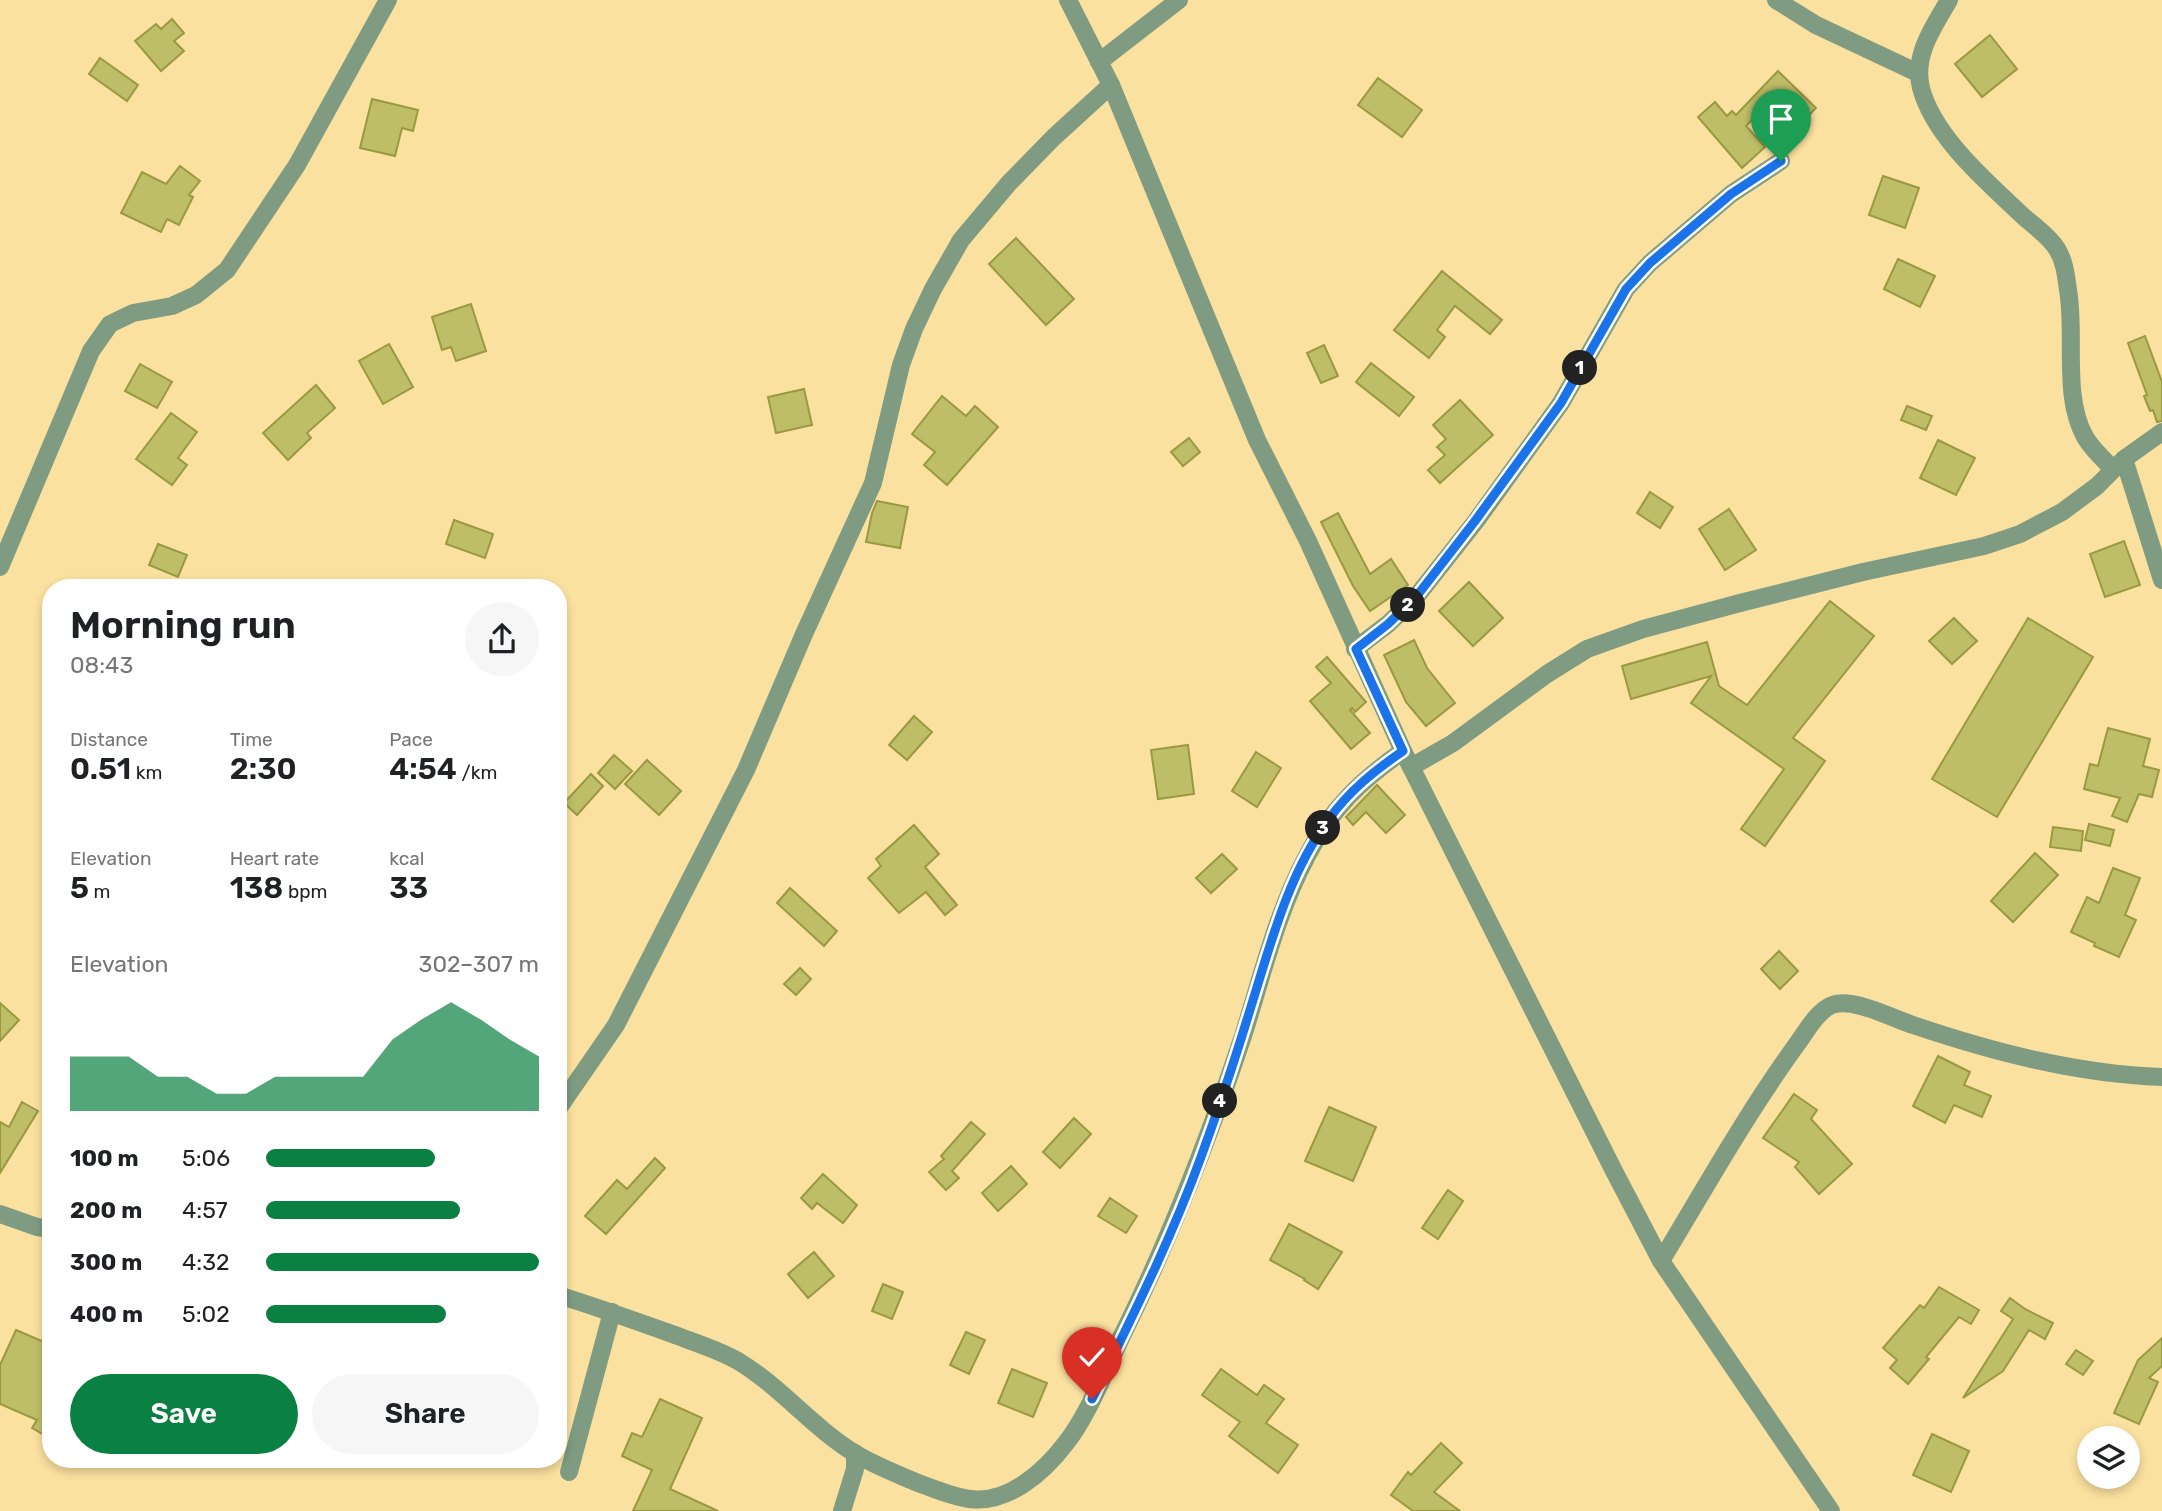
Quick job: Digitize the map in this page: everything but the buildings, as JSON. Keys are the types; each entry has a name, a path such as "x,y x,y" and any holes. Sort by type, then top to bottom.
{"street":[{"path":"0,566 91,351 101,335 110,324 133,313 172,306 196,295 227,271 297,165 388,0"},
{"path":"1068,0 1111,85 1257,440 1308,541 1407,759 1661,1261 1831,1511"},
{"path":"1099,62 1179,0"},
{"path":"1776,0 1816,25 1918,73"},
{"path":"1949,0 1922,48 1918,73 1922,91 1931,115 1946,135 1990,185 2057,248 2064,265 2070,303 2073,395 2077,417 2097,454 2118,464 2162,580"},
{"path":"567,1095 616,1025 746,770 873,483 901,365 933,289 961,240 1009,183 1111,85"},
{"path":"1356,649 1416,597 1475,521 1561,403 1626,289 1650,263 1731,194 1781,161"},
{"path":"567,1298 612,1312 735,1360 764,1379 855,1453 894,1473 939,1491 969,1499 992,1500 1013,1492 1067,1443 1092,1399 1154,1272 1201,1158 1284,908 1306,857 1327,821 1350,793 1373,772 1452,743 1546,674 1587,649 1643,629 1740,603 2020,534 2062,512 2097,486 2118,464 2162,432"},
{"path":"1661,1261 1759,1099 1809,1027 1831,1005 1849,1002 1946,1037 2085,1071 2162,1077"},
{"path":"0,1214 42,1228"},
{"path":"569,1472 612,1312"},
{"path":"842,1511 855,1469 855,1453"}],"route":[{"path":"1092,1399 1159,1261 1201,1158 1284,908 1306,857 1327,821 1350,793 1373,772 1403,751 1356,649 1416,597 1475,521 1561,403 1626,289 1650,263 1731,194 1781,161"}]}
